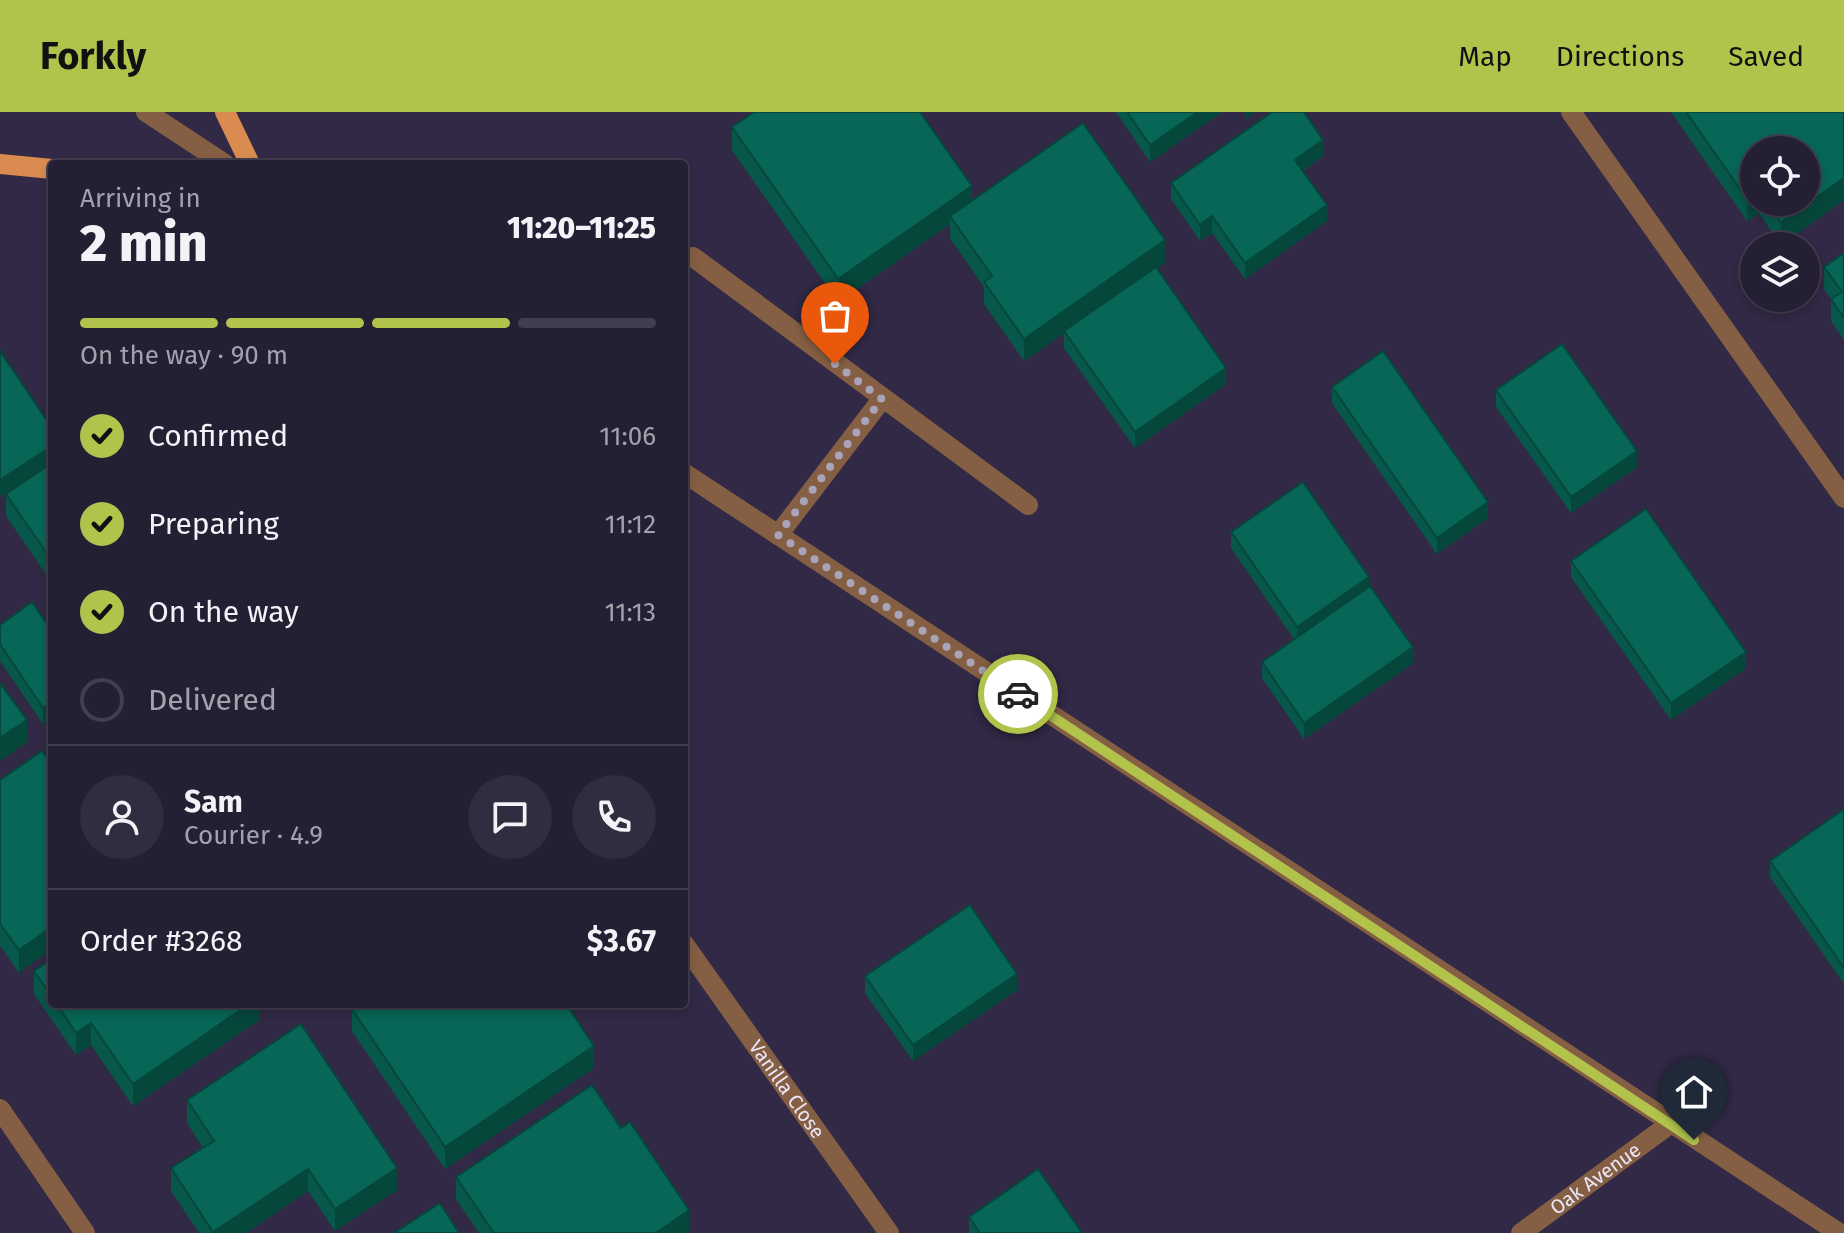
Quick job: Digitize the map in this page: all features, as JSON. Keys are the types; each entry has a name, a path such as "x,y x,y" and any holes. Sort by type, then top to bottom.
{"main road":[{"path":"225,112 248,160"},
{"path":"0,164 48,169"}],"street":[{"path":"146,112 219,160"},
{"path":"1571,112 1844,498"},
{"path":"693,257 1028,505"},
{"path":"778,535 882,399"},
{"path":"688,476 1839,1233"},
{"name":"Vanilla Close","path":"688,950 889,1233"},
{"path":"0,1109 85,1233"},
{"name":"Oak Avenue","path":"1521,1233 1670,1124"}],"building":[{"path":"754,112 920,112 972,186 838,279 732,127"},
{"path":"1127,112 1198,112 1150,145"},
{"path":"1272,112 1304,112 1323,140 1295,160 1327,205 1245,263 1212,216 1200,225 1171,183"},
{"path":"1686,112 1844,112 1844,178 1820,195 1820,136 1740,136 1740,189"},
{"path":"1083,123 1165,240 1024,339 984,282 992,276 950,216"},
{"path":"1844,253 1844,318 1831,299 1842,292 1824,267"},
{"path":"1156,267 1226,368 1135,432 1064,331"},
{"path":"1562,344 1637,451 1571,497 1496,390"},
{"path":"0,351 48,422 48,449 0,480"},
{"path":"1383,351 1488,502 1437,538 1332,387"},
{"path":"48,466 48,555 6,494"},
{"path":"1303,482 1369,577 1297,627 1231,532"},
{"path":"1646,509 1746,652 1671,703 1571,561"},
{"path":"1370,586 1413,647 1304,723 1262,662"},
{"path":"32,602 48,625 48,705 43,708 0,644 0,625"},
{"path":"0,683 27,720 0,738"},
{"path":"42,751 48,759 48,930 19,950 0,924 0,780"},
{"path":"1844,809 1844,968 1770,861"},
{"path":"970,905 1017,974 913,1045 865,976"},
{"path":"48,962 48,991 34,971"},
{"path":"60,1008 243,1008 133,1084 91,1023 76,1033"},
{"path":"569,1008 594,1046 445,1147 352,1009"},
{"path":"301,1024 397,1168 335,1209 308,1169 213,1232 171,1168 214,1141 187,1100"},
{"path":"592,1085 621,1128 630,1122 689,1210 656,1233 494,1233 456,1177"},
{"path":"1038,1169 1082,1233 980,1233 969,1217"},
{"path":"440,1203 459,1233 394,1233"}],"way so far":[{"path":"835,364 882,399 778,535 1018,694"}],"route":[{"path":"1018,694 1694,1140"}]}
